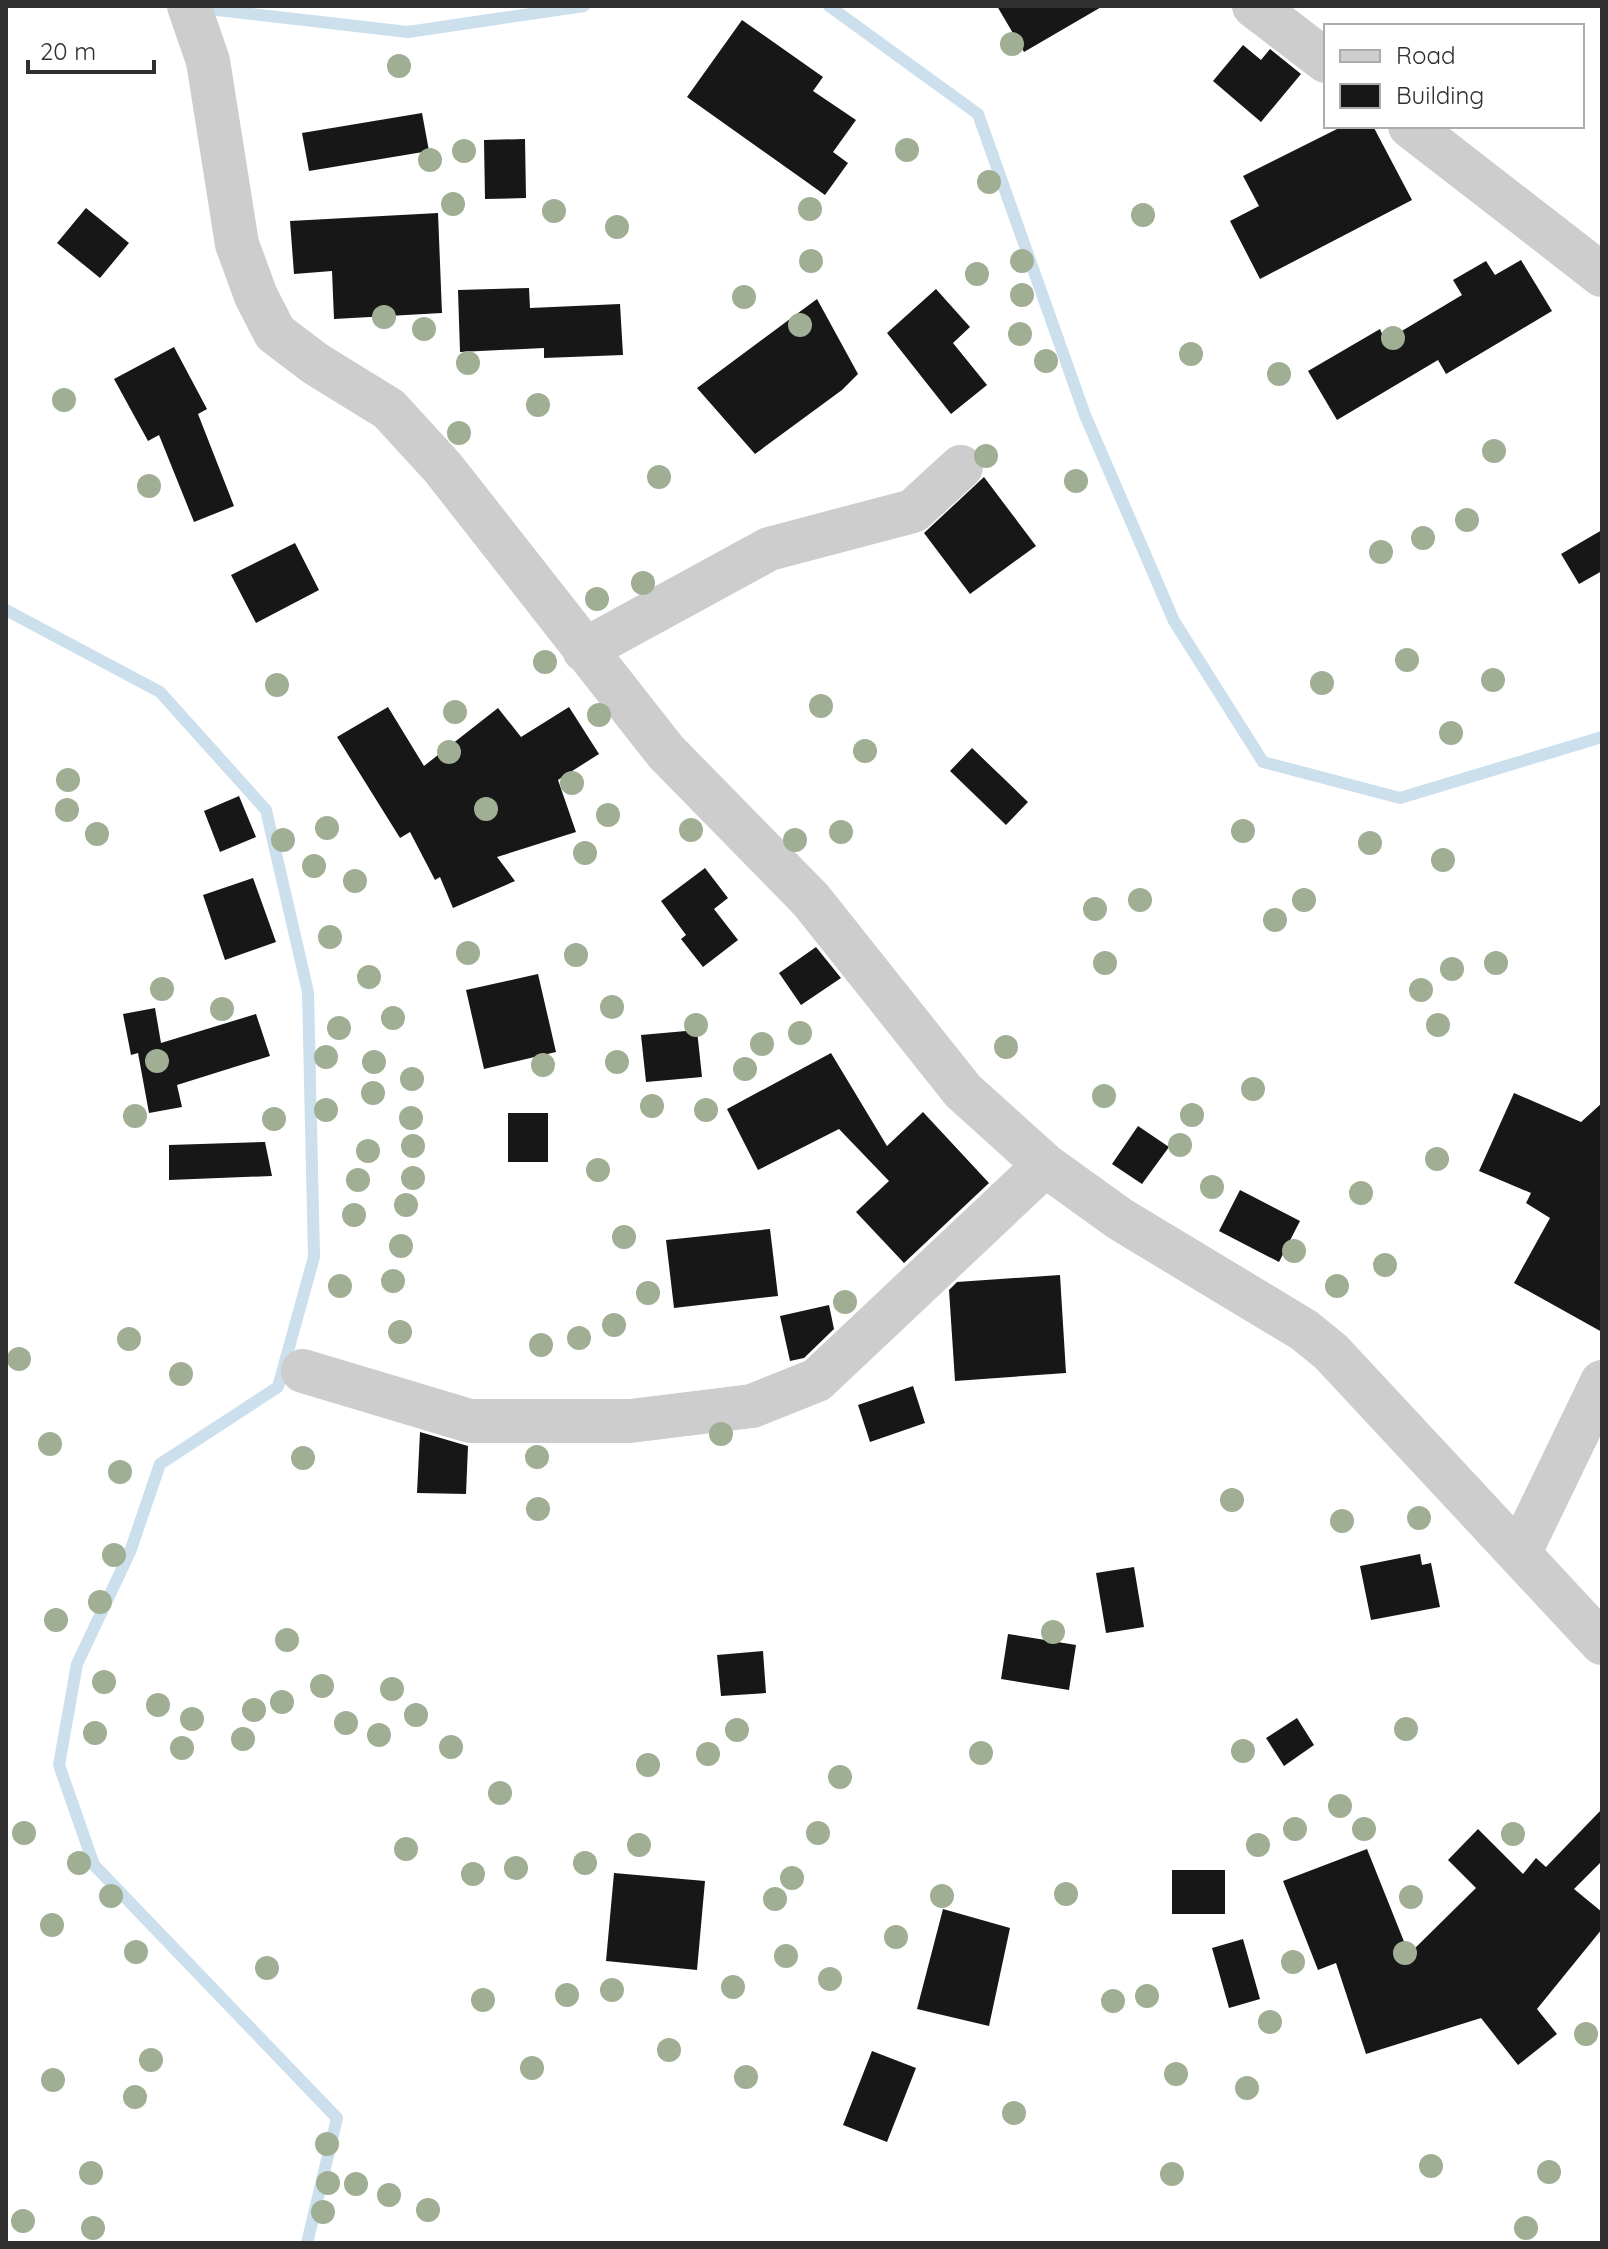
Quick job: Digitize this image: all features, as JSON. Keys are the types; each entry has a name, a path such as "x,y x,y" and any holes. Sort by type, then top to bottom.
{"street":[{"path":"189,6 208,61 237,244 256,296 275,333 316,364 389,409 443,468 666,752 811,900 963,1091 1045,1165 1120,1219 1304,1330 1331,1352 1602,1643"},
{"path":"1254,6 1324,59"},
{"path":"1413,128 1602,275"},
{"path":"584,650 769,549 913,511 961,467"},
{"path":"303,1371 470,1421 630,1421 752,1406 817,1380 1045,1165"},
{"path":"1520,1552 1602,1382"}],"building":[{"path":"997,6 1103,6 1024,52"},
{"path":"742,20 823,77 813,91 856,120 833,152 848,163 825,195 687,97"},
{"path":"1243,45 1261,60 1270,49 1301,74 1261,122 1213,81"},
{"path":"422,113 429,151 309,171 302,133"},
{"path":"1339,128 1374,128 1412,200 1260,279 1230,221 1259,206 1243,176"},
{"path":"525,139 526,198 485,199 484,140"},
{"path":"86,208 129,243 100,278 57,243"},
{"path":"438,213 442,313 334,319 332,271 294,274 290,221"},
{"path":"1521,260 1552,311 1446,374 1438,360 1337,420 1308,371 1380,329 1385,341 1462,295 1453,280 1486,261 1495,275"},
{"path":"529,288 530,308 620,304 623,355 544,358 544,348 460,352 458,290"},
{"path":"936,289 970,327 953,343 987,385 951,414 887,333"},
{"path":"817,299 858,374 842,390 755,454 697,388"},
{"path":"174,347 207,409 198,414 234,506 194,522 159,435 148,441 114,379"},
{"path":"984,477 1036,546 970,594 924,533"},
{"path":"1602,530 1602,571 1579,584 1561,554"},
{"path":"295,543 319,590 256,623 231,575"},
{"path":"388,707 424,766 498,708 521,737 569,707 599,754 558,780 576,832 497,857 515,881 453,908 440,877 435,880 410,832 400,838 337,737"},
{"path":"972,748 1028,802 1006,825 950,771"},
{"path":"239,796 256,837 220,852 204,811"},
{"path":"705,868 728,898 714,909 738,940 703,967 681,939 686,935 661,901"},
{"path":"253,878 276,942 225,960 203,895"},
{"path":"816,947 841,978 801,1005 779,973"},
{"path":"538,974 556,1052 484,1069 466,990"},
{"path":"155,1008 161,1043 256,1014 270,1056 177,1085 182,1107 149,1113 138,1053 131,1055 123,1014"},
{"path":"697,1030 702,1077 646,1082 641,1035"},
{"path":"831,1053 887,1146 923,1112 989,1183 904,1263 856,1212 889,1181 839,1129 758,1170 727,1109"},
{"path":"1514,1093 1581,1122 1602,1103 1602,1332 1514,1283 1550,1218 1526,1203 1531,1193 1479,1171"},
{"path":"508,1113 548,1113 548,1162 508,1162"},
{"path":"1138,1126 1169,1147 1142,1184 1112,1164"},
{"path":"265,1142 272,1176 169,1180 169,1145"},
{"path":"1240,1190 1300,1221 1279,1262 1219,1231"},
{"path":"770,1229 778,1296 674,1308 666,1240"},
{"path":"1060,1275 1066,1373 955,1381 949,1290 957,1282"},
{"path":"829,1305 834,1329 804,1358 790,1361 780,1316"},
{"path":"913,1386 925,1423 870,1442 858,1405"},
{"path":"420,1432 468,1446 466,1494 417,1493"},
{"path":"1420,1554 1422,1565 1431,1563 1440,1607 1371,1620 1360,1566"},
{"path":"1134,1567 1144,1627 1106,1633 1096,1573"},
{"path":"1008,1634 1076,1645 1069,1690 1001,1679"},
{"path":"763,1651 766,1693 721,1696 717,1655"},
{"path":"1297,1718 1314,1745 1284,1766 1266,1738"},
{"path":"1602,1809 1602,1861 1574,1889 1602,1912 1602,1929 1537,2009 1557,2034 1518,2065 1481,2018 1366,2054 1336,1963 1318,1970 1283,1881 1367,1849 1409,1954 1476,1888 1448,1860 1478,1829 1523,1874 1536,1858 1546,1867"},
{"path":"1172,1870 1225,1870 1225,1914 1172,1914"},
{"path":"614,1873 705,1881 697,1970 606,1961"},
{"path":"943,1909 1010,1928 989,2026 917,2009"},
{"path":"1243,1939 1260,1999 1229,2008 1212,1948"},
{"path":"872,2051 916,2068 887,2142 843,2125"}],"waterway":[{"path":"199,8 408,32 584,6"},
{"path":"829,6 978,114 1085,415 1174,621 1263,762 1400,798 1602,737"},
{"path":"6,610 160,692 266,810 308,992 314,1257 278,1387 160,1464 130,1552 77,1664 59,1765 94,1865 337,2118 307,2243"}]}
